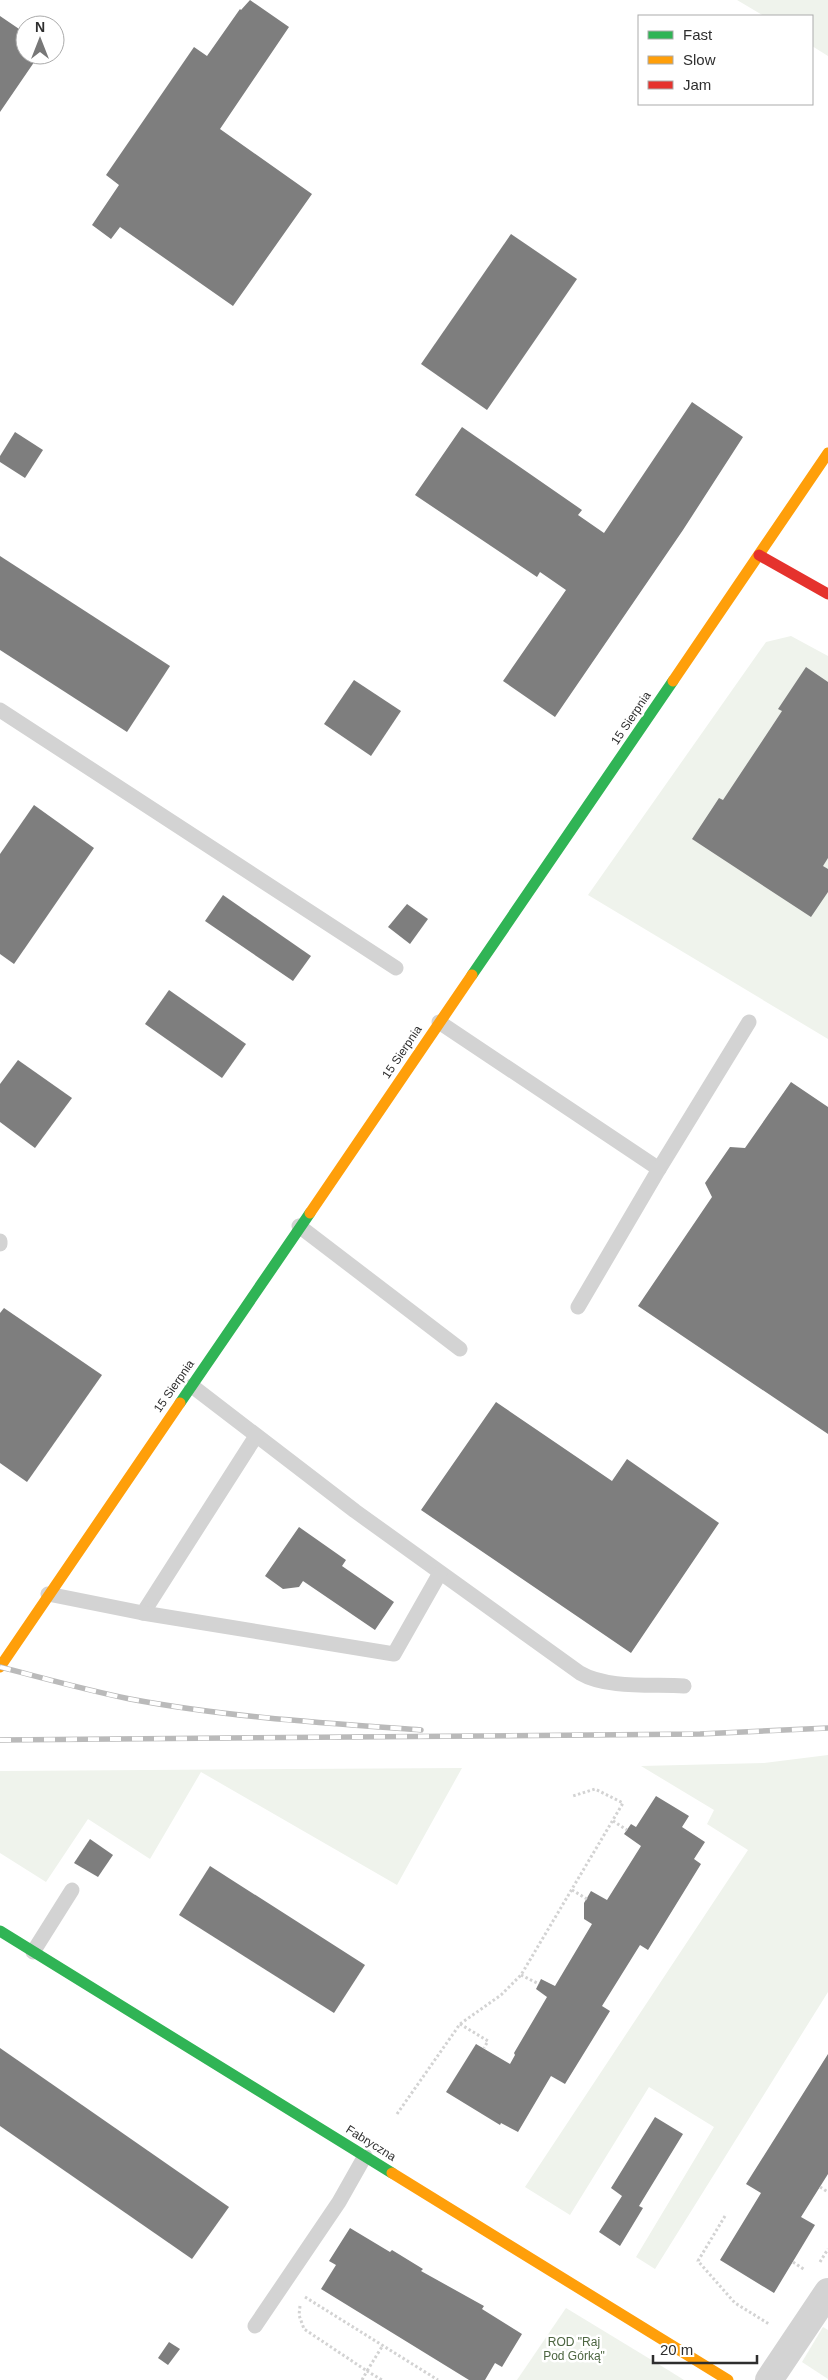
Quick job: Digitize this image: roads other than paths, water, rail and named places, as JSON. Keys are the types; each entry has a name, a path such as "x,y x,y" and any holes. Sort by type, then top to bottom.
{"main road":[{"name":"15 Sierpnia","path":"0,1667 828,453"},
{"path":"759,555 828,594"},
{"name":"Fabryczna","path":"0,1931 728,2380"}],"street":[{"path":"769,2380 820,2284"}],"lane":[{"path":"0,710 396,968"},
{"path":"439,1022 659,1169"},
{"path":"578,1307 659,1169 749,1022"},
{"path":"300,1226 460,1349"},
{"path":"192,1386 440,1573 590,1679 604,1682 684,1686"},
{"path":"143,1612 256,1436"},
{"path":"48,1594 143,1612 394,1654 440,1573"},
{"path":"33,1952 72,1890"},
{"path":"255,2326 339,2202 365,2156"}],"railway":[{"path":"0,1667 97,1692 166,1705 275,1719 421,1730"},
{"path":"0,1740 700,1734 828,1728"}],"park label":[{"name":"ROD \"Raj Pod Górką\"","path":"574,2349"}]}
